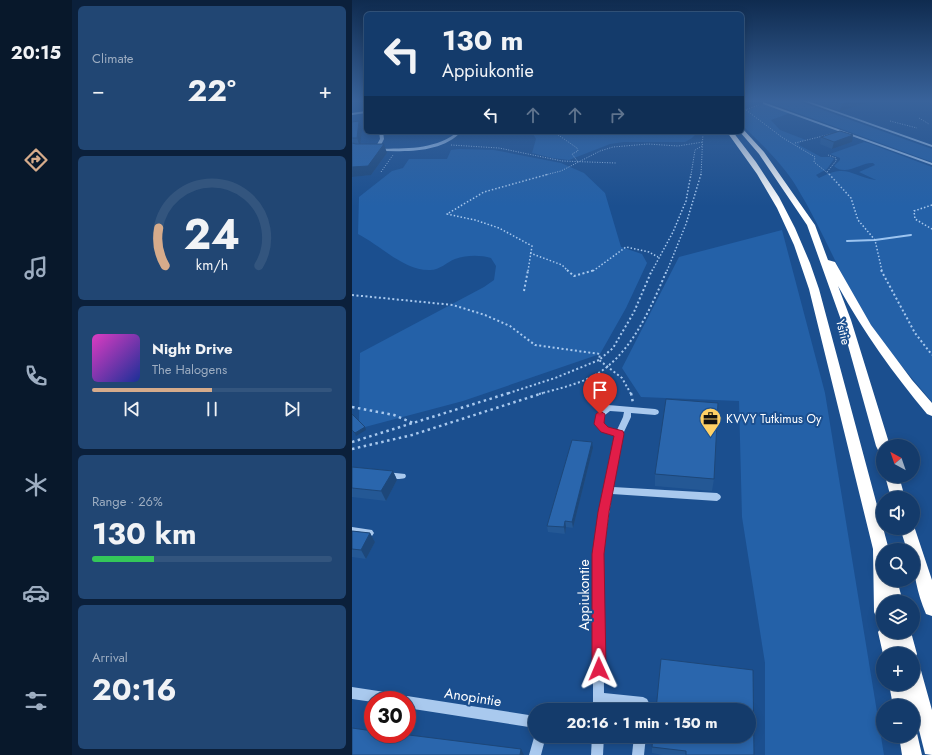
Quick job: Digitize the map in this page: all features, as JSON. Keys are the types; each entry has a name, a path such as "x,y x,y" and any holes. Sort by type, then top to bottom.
{"highway":[{"name":"Ysitie","path":"733,135 746,152 774,195 788,221 802,254 814,289 879,543"},
{"name":"Ysitie","path":"747,135 762,152 811,226 846,320 881,439"},
{"path":"811,226 866,326 908,383 932,411"},
{"path":"910,535 932,608"},
{"path":"917,691 932,746"},
{"path":"910,743 912,755"}],"street":[{"path":"376,150 382,139 381,135"},
{"path":"370,150 398,149 406,151 440,145 456,135"},
{"path":"855,135 932,164"},
{"path":"901,135 932,146"},
{"path":"619,434 604,429 599,424 600,414 608,408 655,412"},
{"name":"Appiukontie","path":"600,703 598,554 619,434 630,410"},
{"path":"381,474 402,476"},
{"path":"608,490 717,497"},
{"path":"352,531 370,533"},
{"path":"352,693 364,695"},
{"path":"600,698 643,703"},
{"name":"Anopintie","path":"416,703 528,721"},
{"path":"536,755 539,743"},
{"path":"597,755 598,743"},
{"path":"638,755 639,743"}],"path":[{"path":"559,135 577,148 578,151 572,154 578,162"},
{"path":"352,449 367,447 553,389 596,374 608,366 626,347 651,304 693,206 701,178 703,135"},
{"path":"779,135 815,157 814,162 827,172 851,198 858,220 875,240 882,273 915,333 932,355"},
{"path":"794,143 809,141 826,135"},
{"path":"524,291 532,246 499,228 475,220 447,214 484,192 561,170 600,151 625,145 648,144 678,146 703,142"},
{"path":"440,145 499,148 578,162 616,163"},
{"path":"352,442 555,378 599,360 613,348 634,312 658,257 673,232 686,201 695,150 702,146"},
{"path":"381,172 398,149"},
{"path":"827,172 836,161 836,158 828,155"},
{"path":"932,205 914,211 915,219 932,229"},
{"path":"530,253 562,265 574,276 593,271 626,247 649,252 658,257"},
{"path":"352,295 453,305 485,315 510,326 534,345 600,354 599,360"},
{"path":"599,360 608,366 627,384 633,393 630,410"},
{"path":"352,407 394,415 415,423"}],"shaded area":[{"path":"534,135 695,135 685,142 624,142 610,144 569,160 532,153 536,139"},
{"path":"752,135 794,135 806,140 800,142 799,145 821,157 831,157 834,159 827,169 816,175 819,178 836,171 843,171 876,180 859,172 875,165 873,163 843,170 834,166 840,158 830,154 864,142 932,167 932,402 894,356 868,321 805,201 784,169"},
{"path":"859,135 894,135 932,149 932,162"},
{"path":"451,150 494,150 561,163 584,173 605,193 621,247 642,254 647,263 626,308 600,354 463,401 365,427 359,422 360,353 484,287 494,280 496,266 491,258 482,256 469,256 455,259 434,270 420,269 402,262 358,234 359,197 392,171 403,168 409,159 447,159"},
{"path":"782,230 825,393 876,706 876,743 882,743 884,755 765,755 765,663 742,517 739,401 641,397 622,368 679,257"}],"building":[{"path":"352,135 357,135 357,138 352,138"},
{"path":"827,135 852,135 834,142 821,137"},
{"path":"352,143 384,144 368,166 352,167"},
{"path":"666,399 718,403 714,479 655,474"},
{"path":"352,414 365,427 355,433 352,430"},
{"path":"572,440 592,442 572,522 565,521 564,527 547,526"},
{"path":"352,467 393,471 381,491 352,488"},
{"path":"352,531 370,533 361,550 352,549"},
{"path":"661,659 753,670 753,703 657,703"},
{"path":"352,728 364,730 364,743 416,743 416,736 521,749 520,755 352,755"},
{"path":"652,743 754,743 754,755 686,755 686,751 652,747"}],"waterway":[{"path":"847,241 875,240 911,235"}],"place":[{"name":"KVVY Tutkimus Oy","path":"711,438"}],"route":[{"path":"599,669 598,554 604,512 619,434 615,434 604,429 599,424 600,414"}]}
